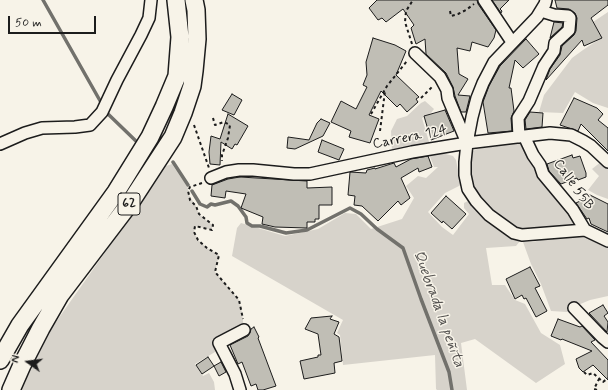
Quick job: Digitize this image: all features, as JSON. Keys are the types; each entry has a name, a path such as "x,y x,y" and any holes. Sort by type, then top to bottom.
{"highway":[{"name":"62","path":"0,360 20,326 116,192 150,137 176,76 180,37 176,0"},
{"name":"62","path":"11,390 41,328 60,295 130,203 173,137 192,86 197,39 196,10 194,0"}],"street":[{"path":"0,144 38,128 90,125 102,112 149,18 151,0"},
{"path":"484,0 512,42"},
{"path":"546,0 537,17 494,62 483,83 473,111 467,143 465,175 468,189 481,206 514,233 522,235 585,230 604,238"},
{"path":"522,137 518,118 529,101 544,66 554,51 555,43 569,30 570,18 568,16 554,15 541,11"},
{"path":"415,53 440,78 447,90 452,110 467,143"},
{"name":"Carrera 124","path":"210,174 222,170 253,170 310,174 412,152 467,143 550,133 571,136 591,146 608,162"},
{"name":"Calle 55B","path":"522,137 540,165 543,174 573,210 585,230"},
{"path":"574,308 608,342"},
{"path":"240,390 235,374 219,343 244,330"}],"path":[{"path":"371,114 385,89 415,53 405,22 406,11 413,0"},
{"path":"450,11 452,16 458,14 480,0"},
{"path":"421,98 440,78"},
{"path":"380,131 385,89"},
{"path":"213,118 215,126 224,122 230,125 228,138 222,155 222,170"},
{"path":"192,119 210,174 202,183 192,186 188,191 190,200 196,206 199,214 212,225 212,230 195,226 194,232 198,240 207,248 219,255 215,272 239,300 244,330"},
{"path":"584,372 587,375 593,373 602,382 608,378"},
{"path":"597,390 594,389 599,379"}],"shaded area":[{"path":"608,12 608,108 593,103 575,92 563,113 539,112 544,95 572,58 601,38 593,22"},
{"path":"425,101 434,109 431,113 422,118 430,145 392,152 391,131 397,119 407,116"},
{"path":"523,142 579,224 528,231 518,229 510,225 492,211 481,199 472,182 470,165 471,154 473,151 477,149"},
{"path":"438,152 453,156 456,160 461,185 445,193 428,212 442,227 453,235 469,214 464,208 464,203 468,201 472,203 499,230 520,241 516,246 486,248 492,285 505,285 515,300 525,304 541,333 560,345 565,364 536,383 475,339 461,343 467,390 436,389 435,355 343,365 340,335 337,333 343,320 232,256 237,228 241,223 285,236 318,229 345,213 356,214 371,229 402,219 414,198 406,186 418,176 426,178 438,167 434,167 429,154"},
{"path":"602,161 608,168 608,199 588,190 599,176 592,169"},
{"path":"172,164 188,188 189,195 199,214 212,225 212,230 195,226 194,232 198,240 207,248 219,255 215,272 239,300 242,313 244,330 216,343 215,352 195,364 203,376 209,373 214,382 215,390 22,390 30,370 51,329 166,166"},
{"path":"585,234 608,246 608,296 590,300 571,308 567,312 551,311 523,242 533,242 559,235"}],"building":[{"path":"377,0 477,0 478,4 496,30 494,38 488,47 472,42 470,51 457,48 459,74 468,79 458,95 470,96 466,112 461,112 453,87 446,73 426,54 425,39 416,44 411,28 414,25 403,9 386,22 382,18 378,20 369,8"},
{"path":"492,0 509,0 500,9 502,11 501,13"},
{"path":"555,0 608,0 608,5 591,18 602,38 584,46 582,40 546,80 550,69 560,55 562,46 574,35 576,31 577,18 575,13 569,9 557,8"},
{"path":"554,22 563,23 562,27 550,38"},
{"path":"373,38 395,45 406,51 396,75 419,97 416,99 418,102 407,112 400,104 397,107 381,91 369,115 379,119 370,143 349,137 351,131 331,122 341,101 356,109 367,87 363,85 367,75 366,62"},
{"path":"526,39 539,54 523,68 515,60 509,88 511,88 514,111 511,118 512,131 488,133 483,102 489,86 500,66"},
{"path":"232,94 242,100 234,115 222,110"},
{"path":"574,98 597,108 603,114 598,120 608,128 608,151 581,124 578,131 560,125"},
{"path":"445,110 454,131 431,140 424,116"},
{"path":"530,112 543,113 542,127 526,129 525,120"},
{"path":"228,114 248,126 237,145 235,144 232,149 221,142 220,165 210,164 209,152 211,136 220,139"},
{"path":"321,119 330,123 323,136 295,149 287,148 288,137 309,140 317,123"},
{"path":"322,140 344,149 339,160 318,152"},
{"path":"572,155 573,158 580,156 586,177 578,180 577,178 561,184 549,171 547,164"},
{"path":"428,156 432,167 419,172 418,168 401,178 410,198 401,205 398,201 378,221 362,206 354,205 355,196 348,195 350,172 366,173 367,170 394,163 396,167 411,159"},
{"path":"240,177 307,181 307,188 332,187 332,205 319,205 319,219 315,219 315,222 307,222 307,228 275,227 262,224 263,217 241,208 246,194 226,191 225,198 211,196 212,185 228,179"},
{"path":"586,193 608,204 608,232 591,224 589,218 587,219 576,203 582,200"},
{"path":"446,196 466,214 452,229 443,221 442,223 431,213"},
{"path":"530,267 540,286 535,288 547,311 536,317 526,298 524,299 522,295 515,299 506,279"},
{"path":"603,305 608,313 604,316 608,322 607,332 589,313"},
{"path":"332,316 330,319 339,322 334,334 339,337 342,361 334,363 335,373 304,379 300,361 321,355 318,334 305,329 311,318"},
{"path":"558,319 580,327 582,326 595,340 591,342 608,360 608,380 593,365 583,372 579,368 576,359 592,351 551,336"},
{"path":"254,327 276,386 263,390 258,390 256,384 251,386 242,362 238,364 230,345 248,336 251,329"},
{"path":"208,357 214,366 202,374 196,365"},
{"path":"221,362 226,372 219,376 214,366"}],"waterway":[{"name":"Quebrada la peñita","path":"43,0 107,113 138,143"},
{"name":"Quebrada la peñita","path":"173,162 188,185"},
{"name":"Quebrada la peñita","path":"192,191 200,204 207,207 211,204 215,205 231,201 238,206 246,217 247,223 252,226 260,226 286,233 307,230 350,208 361,214 377,229 403,248 449,372 452,390"}]}
